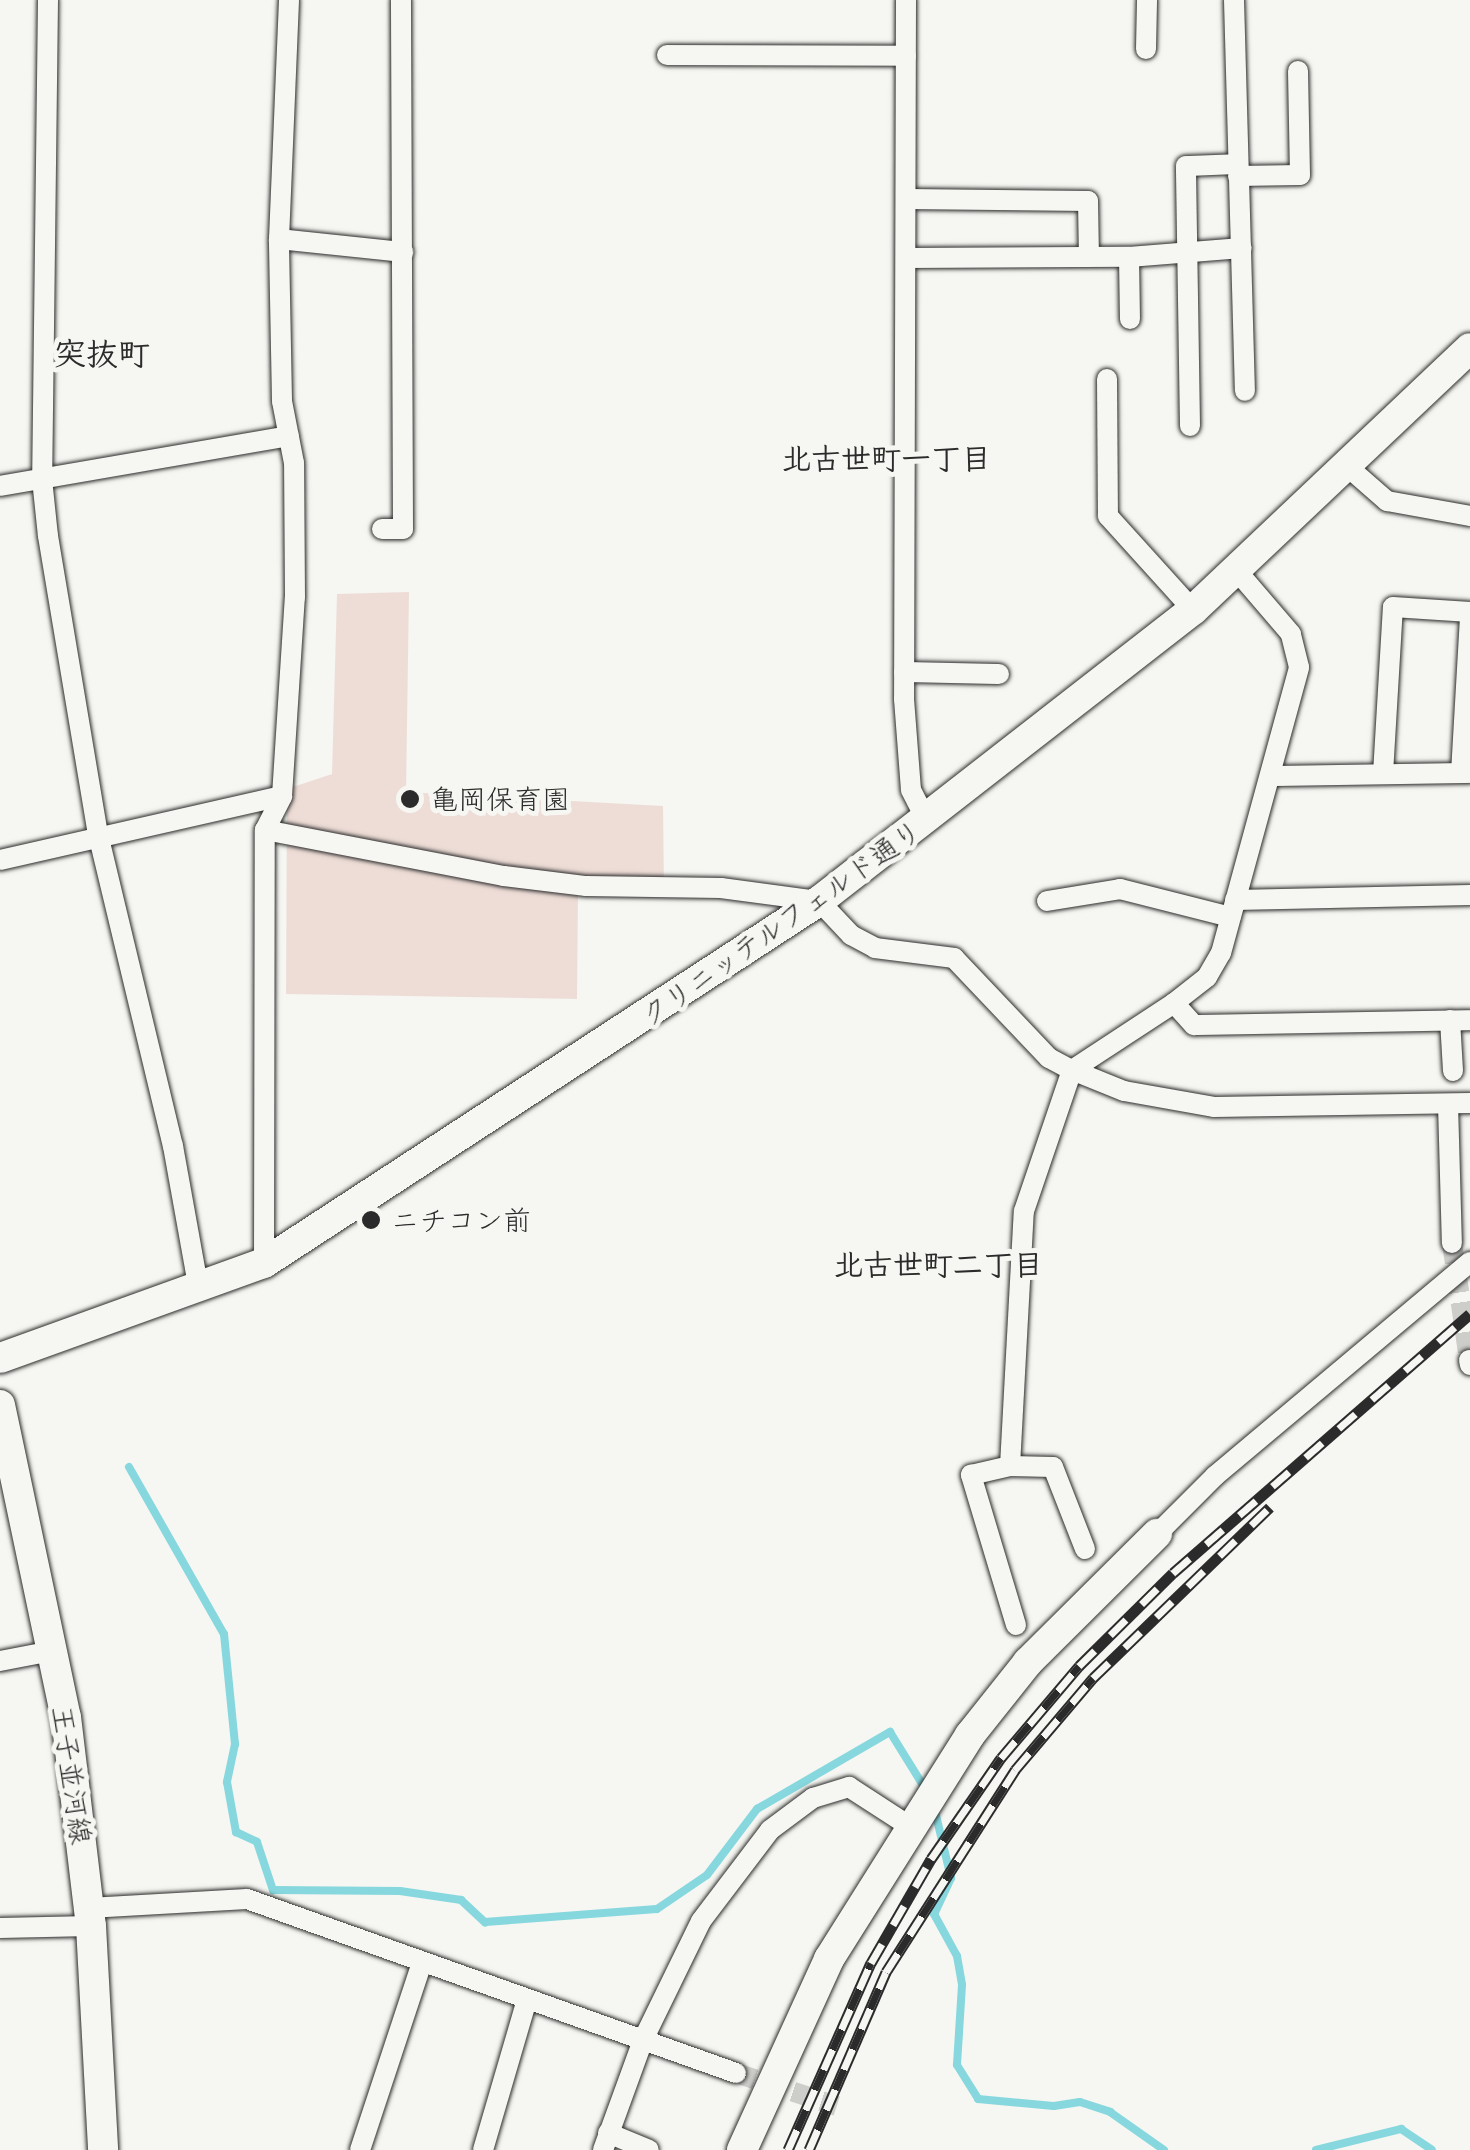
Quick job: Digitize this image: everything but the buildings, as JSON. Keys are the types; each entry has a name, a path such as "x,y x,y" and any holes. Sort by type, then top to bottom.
{"street":[{"path":"48,0 42,479 98,834 173,1146 199,1291"},
{"path":"264,1262 265,830 282,796 295,597 279,239 289,0"},
{"path":"382,529 404,529 401,0"},
{"path":"906,0 904,672 911,790 927,822"},
{"path":"1146,49 1148,0"},
{"path":"1234,0 1245,391"},
{"path":"667,55 906,56"},
{"path":"1190,426 1186,166 1300,175 1298,72"},
{"path":"907,199 1088,200 1089,257"},
{"path":"279,239 403,252"},
{"path":"907,258 1129,257 1242,248"},
{"path":"1129,257 1130,319"},
{"name":"クリニッテルフェルド通り","path":"0,1358 199,1291 264,1262 819,901 927,822 1192,610 1470,348"},
{"path":"1108,380 1108,516 1192,610"},
{"path":"0,486 289,436"},
{"path":"1348,467 1387,501 1470,516"},
{"path":"1010,1466 1024,1211 1072,1070 1174,1003 1207,976 1233,909 1299,667 1291,634 1237,571"},
{"path":"1270,776 1465,773 1470,614 1392,607 1383,774"},
{"path":"904,672 999,674"},
{"path":"0,860 98,834 282,796"},
{"path":"265,830 504,876 586,886 721,888 819,901 851,935 875,948 954,958 974,972 1050,1058 1124,1092 1214,1108 1459,1103 1452,1243"},
{"path":"1046,901 1120,888 1233,909 1470,895"},
{"path":"1174,1003 1194,1024 1460,1020 1453,1071"},
{"path":"742,2150 828,1959 909,1826 1028,1662 1215,1476 1470,1262"},
{"name":"王子並河線","path":"0,1406 52,1651 90,1917 103,2150"},
{"path":"1016,1626 971,1476 1010,1466 1054,1468 1085,1549"},
{"path":"0,1661 52,1651"},
{"path":"649,2150 606,2142 643,2040 700,1921 770,1830 814,1798 850,1787 909,1826"},
{"path":"0,1928 247,1899 736,2073"},
{"path":"360,2150 422,1963"},
{"path":"483,2150 527,2000"}],"shaded area":[{"name":"亀岡保育園","path":"409,592 406,792 663,806 664,892 578,894 577,999 286,994 287,789 332,774 337,594"}],"waterway":[{"path":"129,1467 224,1634 235,1744 227,1782 236,1832 257,1842 273,1890 400,1891 461,1900 485,1922 657,1909 707,1875 757,1809 890,1732 926,1790"},
{"path":"934,1807 951,1878 934,1914 957,1956 962,1985 957,2065 978,2099 1054,2106 1080,2102 1110,2112 1164,2150"},
{"path":"1316,2150 1401,2129 1432,2150"}],"tunnel":[{"path":"1452,1243 1469,1360"},
{"path":"736,2073 837,2106"}],"railway":[{"path":"788,2150 871,1963 931,1859 1001,1758 1079,1666 1173,1573 1470,1314"},
{"path":"809,2150 886,1972 1015,1770 1093,1678 1270,1507"}],"place":[{"name":"亀岡保育園","path":"410,799"},
{"name":"ニチコン前","path":"371,1220"}],"district":[{"name":"突抜町","path":"102,354"},
{"name":"北古世町一丁目","path":"886,458"},
{"name":"北古世町二丁目","path":"938,1264"}]}
